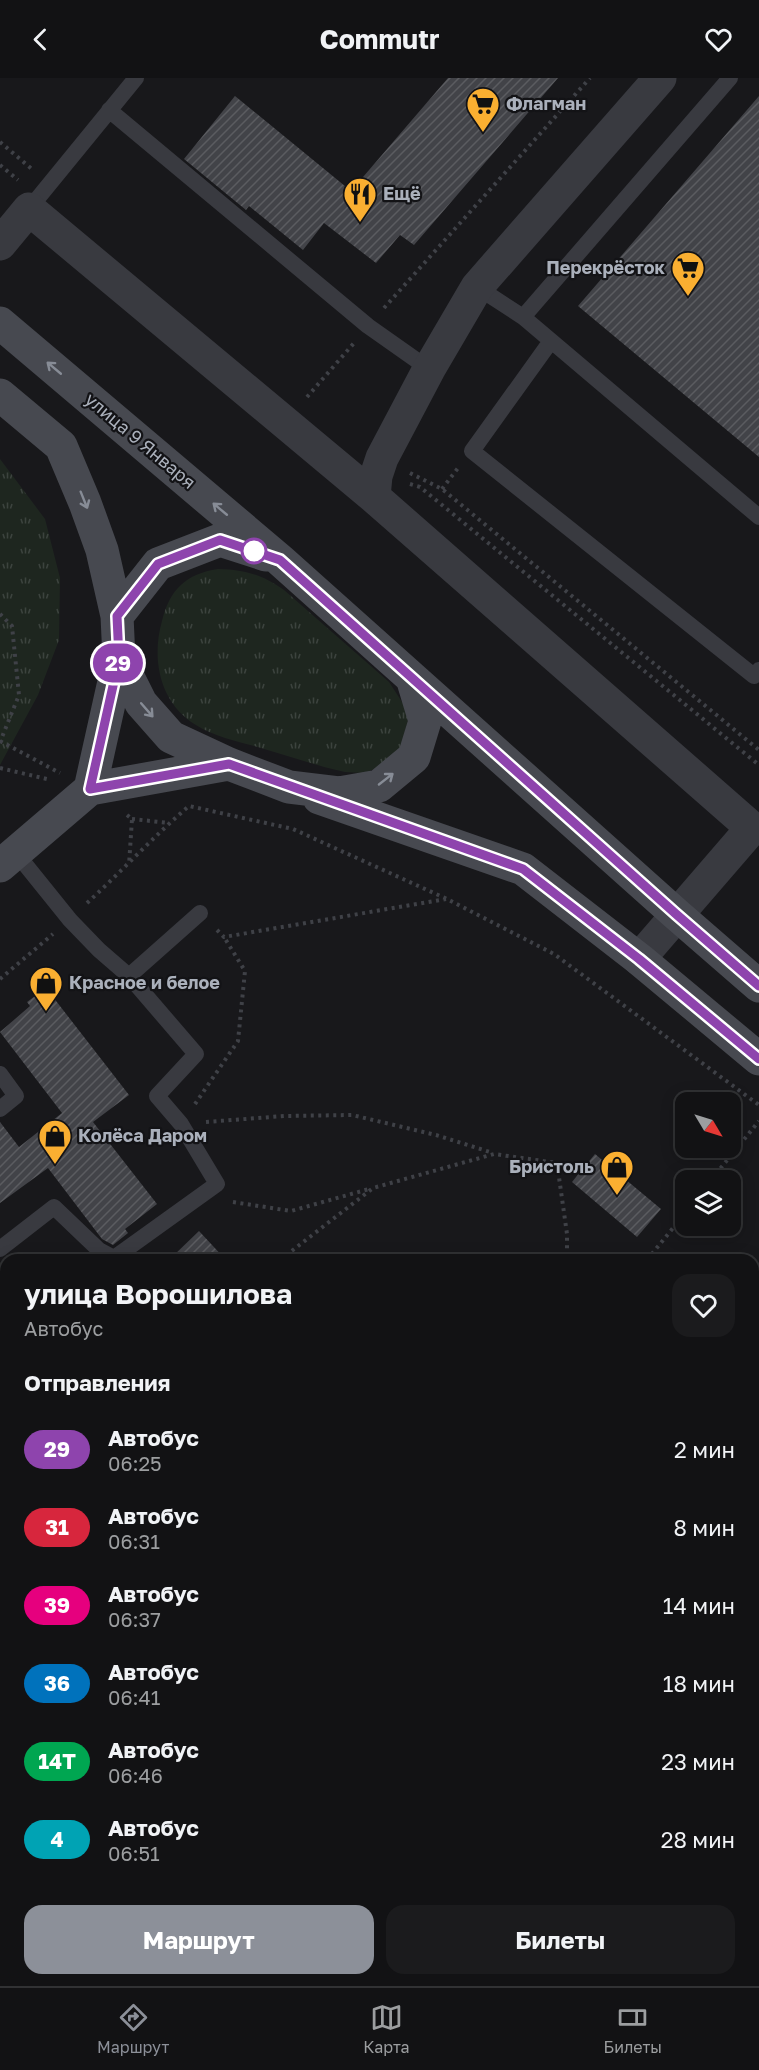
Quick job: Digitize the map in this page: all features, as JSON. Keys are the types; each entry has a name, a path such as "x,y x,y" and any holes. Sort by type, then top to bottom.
{"main road":[{"name":"улица 9 Января","path":"0,323 280,560 412,678"},
{"path":"0,395 61,446 102,550 117,616 119,659 90,789"},
{"path":"117,616 158,564 220,540 280,560"},
{"path":"119,659 141,703 171,736 229,764 289,787 523,869 639,959 759,1059"},
{"path":"289,787 339,793 379,786 414,757 425,721 412,678"},
{"path":"412,678 759,986"},
{"path":"8,860 90,789 229,764"}],"street":[{"path":"374,497 376,476 382,458 429,369 477,287 660,78"},
{"path":"0,244 39,196 374,497 755,825 639,959"}],"lane":[{"path":"39,196 136,78"},
{"path":"524,317 730,78"},
{"path":"109,110 368,326 429,369"},
{"path":"477,287 524,317 759,517"},
{"path":"551,341 472,451 754,676 759,670"},
{"path":"8,860 99,950 129,976 196,1054 158,1096 181,1124 217,1184 120,1254"},
{"path":"129,976 200,913"},
{"path":"0,1074 16,1096 0,1109"},
{"path":"0,1249 54,1207 99,1250 106,1254"}],"path":[{"path":"307,397 590,78"},
{"path":"0,142 39,196"},
{"path":"442,489 759,750"},
{"path":"0,614 12,626 20,695 0,742"},
{"path":"0,768 90,789"},
{"path":"0,980 70,920 189,806 293,829 447,899 554,954 759,1105"},
{"path":"132,819 169,823"},
{"path":"224,937 447,899"},
{"path":"181,1124 238,1041 245,971 224,937 200,913"},
{"path":"181,1124 284,1116 352,1115 436,1135 494,1154 557,1163 567,1234 567,1254"},
{"path":"719,1170 759,1121"},
{"path":"200,1197 291,1211 494,1154"},
{"path":"288,1254 373,1188"},
{"path":"652,1254 675,1226"}],"green space":[{"path":"0,459 45,519 60,578 59,640 38,695 0,765"},
{"path":"218,569 252,574 284,590 389,682 404,705 408,720 400,750 378,768 363,773 345,772 219,736 196,725 184,716 174,705 161,679 158,651 162,621 170,600 181,585 197,575"}],"building":[{"path":"448,78 558,78 414,245 400,235 376,263 324,223 303,250 249,206 246,210 184,159 235,96 351,191"},
{"path":"759,96 759,457 578,306"},
{"path":"46,988 129,1095 93,1122 157,1204 125,1229 128,1233 113,1245 102,1239 48,1168 0,1203 0,1122 19,1147 62,1113 0,1032 30,1006 27,1002"},
{"name":"Бристоль","path":"595,1154 661,1209 637,1237 572,1182"},
{"path":"199,1231 220,1254 175,1254"}],"bus line":[{"name":"29","path":"759,986 280,560 220,540 158,564 117,616 119,659 90,789 229,764 523,869 639,959 759,1059"}],"place":[{"name":"Флагман","path":"483,133"},
{"name":"Ещё","path":"360,223"},
{"name":"Перекрёсток","path":"688,297"},
{"name":"Красное и белое","path":"46,1012"},
{"name":"Колёса Даром","path":"55,1165"},
{"name":"Бристоль","path":"617,1196"}]}
